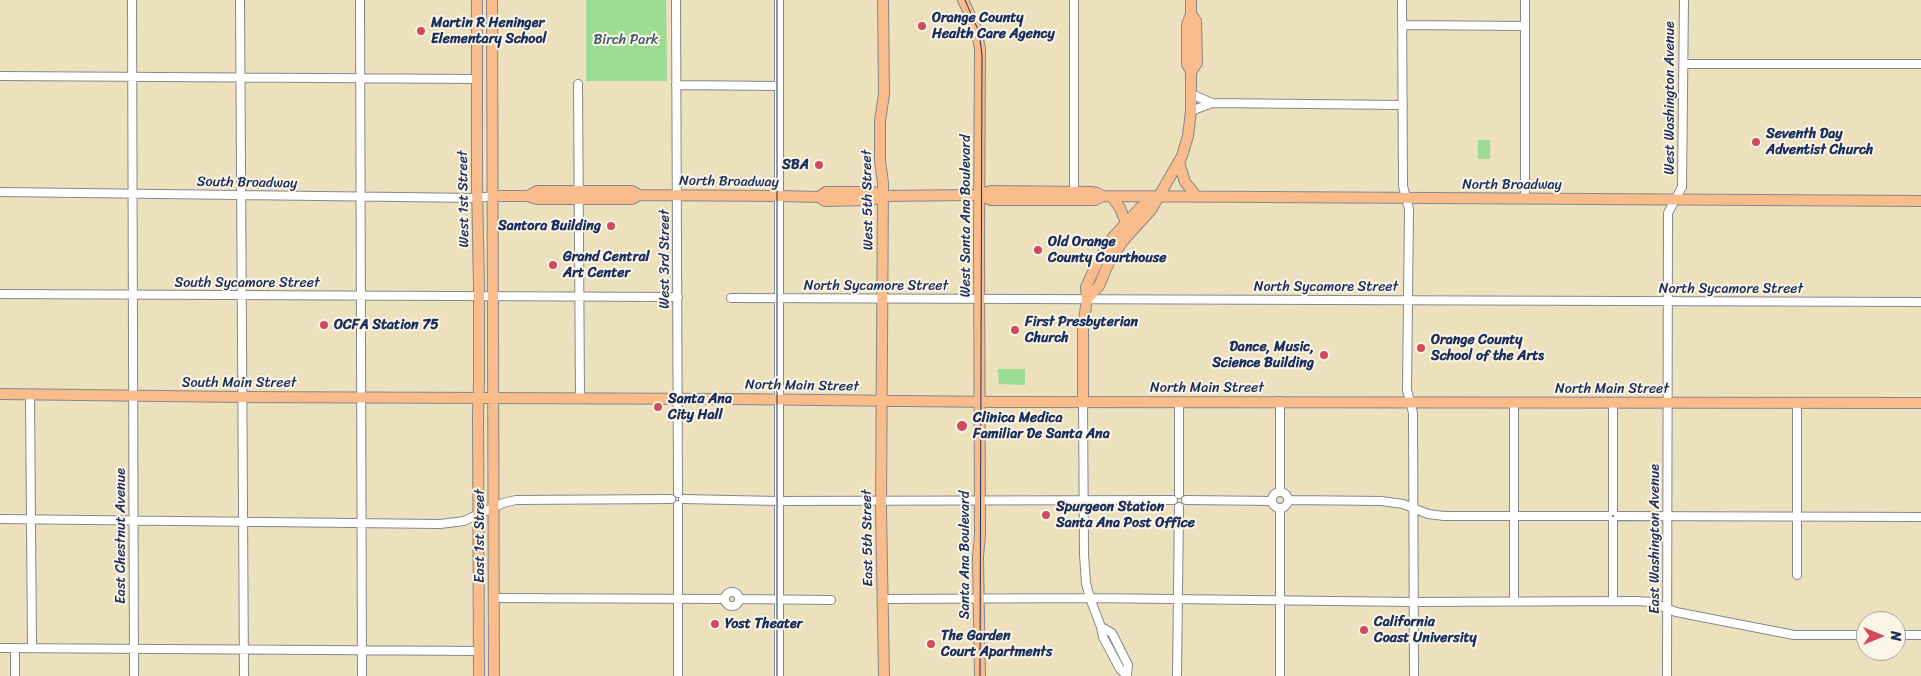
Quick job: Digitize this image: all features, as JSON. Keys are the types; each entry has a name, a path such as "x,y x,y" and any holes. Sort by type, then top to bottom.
{"main road":[{"name":"West 1st Street","path":"477,0 480,297 479,397"},
{"name":"West 1st Street","path":"492,0 494,397"},
{"name":"West 5th Street","path":"880,400 882,387 883,298 883,196 880,161 880,121 884,94 883,0"},
{"name":"West Santa Ana Boulevard","path":"963,0 975,26 980,48 979,434"},
{"path":"1087,299 1099,286 1109,262 1123,241 1151,210 1179,162 1188,136 1191,111 1191,72 1187,64 1187,25 1194,17 1191,0"},
{"path":"1179,162 1186,182 1197,197"},
{"name":"North Broadway","path":"493,196 528,196 537,199 578,195 632,199 639,195 780,196 819,197 825,201 872,200 883,196 980,195 991,191 1097,193 1107,197"},
{"name":"North Broadway","path":"980,195 991,200 1095,200 1107,197 1197,197 1921,201"},
{"path":"1107,197 1120,208 1126,222"},
{"path":"1083,402 1083,328 1087,299 1086,287 1098,261 1114,236 1141,207 1157,197"},
{"name":"South Main Street","path":"0,394 241,397 494,397"},
{"name":"East 1st Street","path":"479,397 479,676"},
{"name":"East 1st Street","path":"494,397 494,676"},
{"name":"North Main Street","path":"494,397 979,402 1921,403"},
{"name":"East 5th Street","path":"880,400 884,676"},
{"name":"Santa Ana Boulevard","path":"979,434 978,600 980,676"}],"street":[{"name":"East Chestnut Avenue","path":"132,0 134,676"},
{"path":"240,0 244,676"},
{"path":"360,0 362,676"},
{"name":"West 3rd Street","path":"676,0 680,499 678,676"},
{"path":"779,0 779,676"},
{"path":"1074,0 1074,192"},
{"path":"1402,0 1403,186 1409,210 1407,390 1413,413 1414,676"},
{"path":"1525,0 1525,199"},
{"name":"West Washington Avenue","path":"1668,403 1668,213 1682,187 1684,0"},
{"path":"1402,25 1525,26"},
{"path":"1684,64 1921,64"},
{"path":"0,76 477,79"},
{"path":"578,84 580,398"},
{"path":"676,85 779,86"},
{"path":"1191,94 1212,103"},
{"path":"1191,111 1212,103 1403,105"},
{"name":"South Broadway","path":"0,192 478,198 493,196"},
{"name":"South Sycamore Street","path":"0,294 493,297"},
{"path":"493,297 678,297"},
{"name":"North Sycamore Street","path":"731,298 1921,302"},
{"path":"30,395 32,648"},
{"path":"1280,401 1280,492"},
{"path":"1083,402 1084,554 1090,598 1101,626 1103,637 1120,669 1127,676"},
{"path":"1179,402 1179,494"},
{"path":"1797,402 1797,575"},
{"path":"1514,403 1514,601"},
{"path":"1613,403 1613,601"},
{"name":"East Washington Avenue","path":"1668,403 1668,676"},
{"path":"1272,501 1275,494 1285,493 1289,500 1287,506 1280,509"},
{"path":"0,520 440,524 464,521 493,507 516,500 671,499 674,494 680,499 779,501 1173,500"},
{"path":"1179,494 1184,496 1186,500"},
{"path":"1173,500 1179,494"},
{"path":"1173,500 1174,504 1179,507"},
{"path":"1186,500 1272,501"},
{"path":"1179,507 1185,504 1186,500"},
{"path":"1289,500 1381,501 1403,504 1428,514 1444,516 1514,515 1667,518 1921,517"},
{"path":"1272,501 1273,505 1280,509"},
{"path":"1178,676 1179,507"},
{"path":"1280,509 1280,676"},
{"path":"494,598 725,599 728,605 733,606 737,604 739,599 832,600"},
{"path":"883,599 1090,598 1414,602 1651,602 1676,612 1794,635 1856,635"},
{"path":"1906,635 1921,635"},
{"path":"0,648 479,651"},
{"path":"14,648 15,676"}],"green space":[{"name":"Birch Park","path":"586,0 666,0 667,81 586,81"},
{"path":"1478,140 1490,140 1490,159 1478,159"},
{"path":"998,369 1025,369 1025,385 999,384"}],"tram line":[{"path":"777,0 777,676"},
{"path":"965,0 979,32 982,55 980,676"}],"place":[{"name":"Orange County Health Care Agency","path":"922,26"},
{"name":"Martin R Heninger Elementary School","path":"421,31"},
{"name":"Seventh Day Adventist Church","path":"1756,142"},
{"name":"SBA","path":"819,165"},
{"name":"Santora Building","path":"611,226"},
{"name":"Old Orange County Courthouse","path":"1038,250"},
{"name":"Grand Central Art Center","path":"553,265"},
{"name":"OCFA Station 75","path":"324,325"},
{"name":"First Presbyterian Church","path":"1015,330"},
{"name":"Orange County School of the Arts","path":"1421,348"},
{"name":"Dance, Music, Science Building","path":"1324,355"},
{"name":"Santa Ana City Hall","path":"658,407"},
{"name":"Clinica Medica Familiar De Santa Ana","path":"962,426"},
{"name":"Spurgeon Station Santa Ana Post Office","path":"1046,515"},
{"name":"Yost Theater","path":"715,624"},
{"name":"California Coast University","path":"1364,630"},
{"name":"The Garden Court Apartments","path":"931,644"}]}
